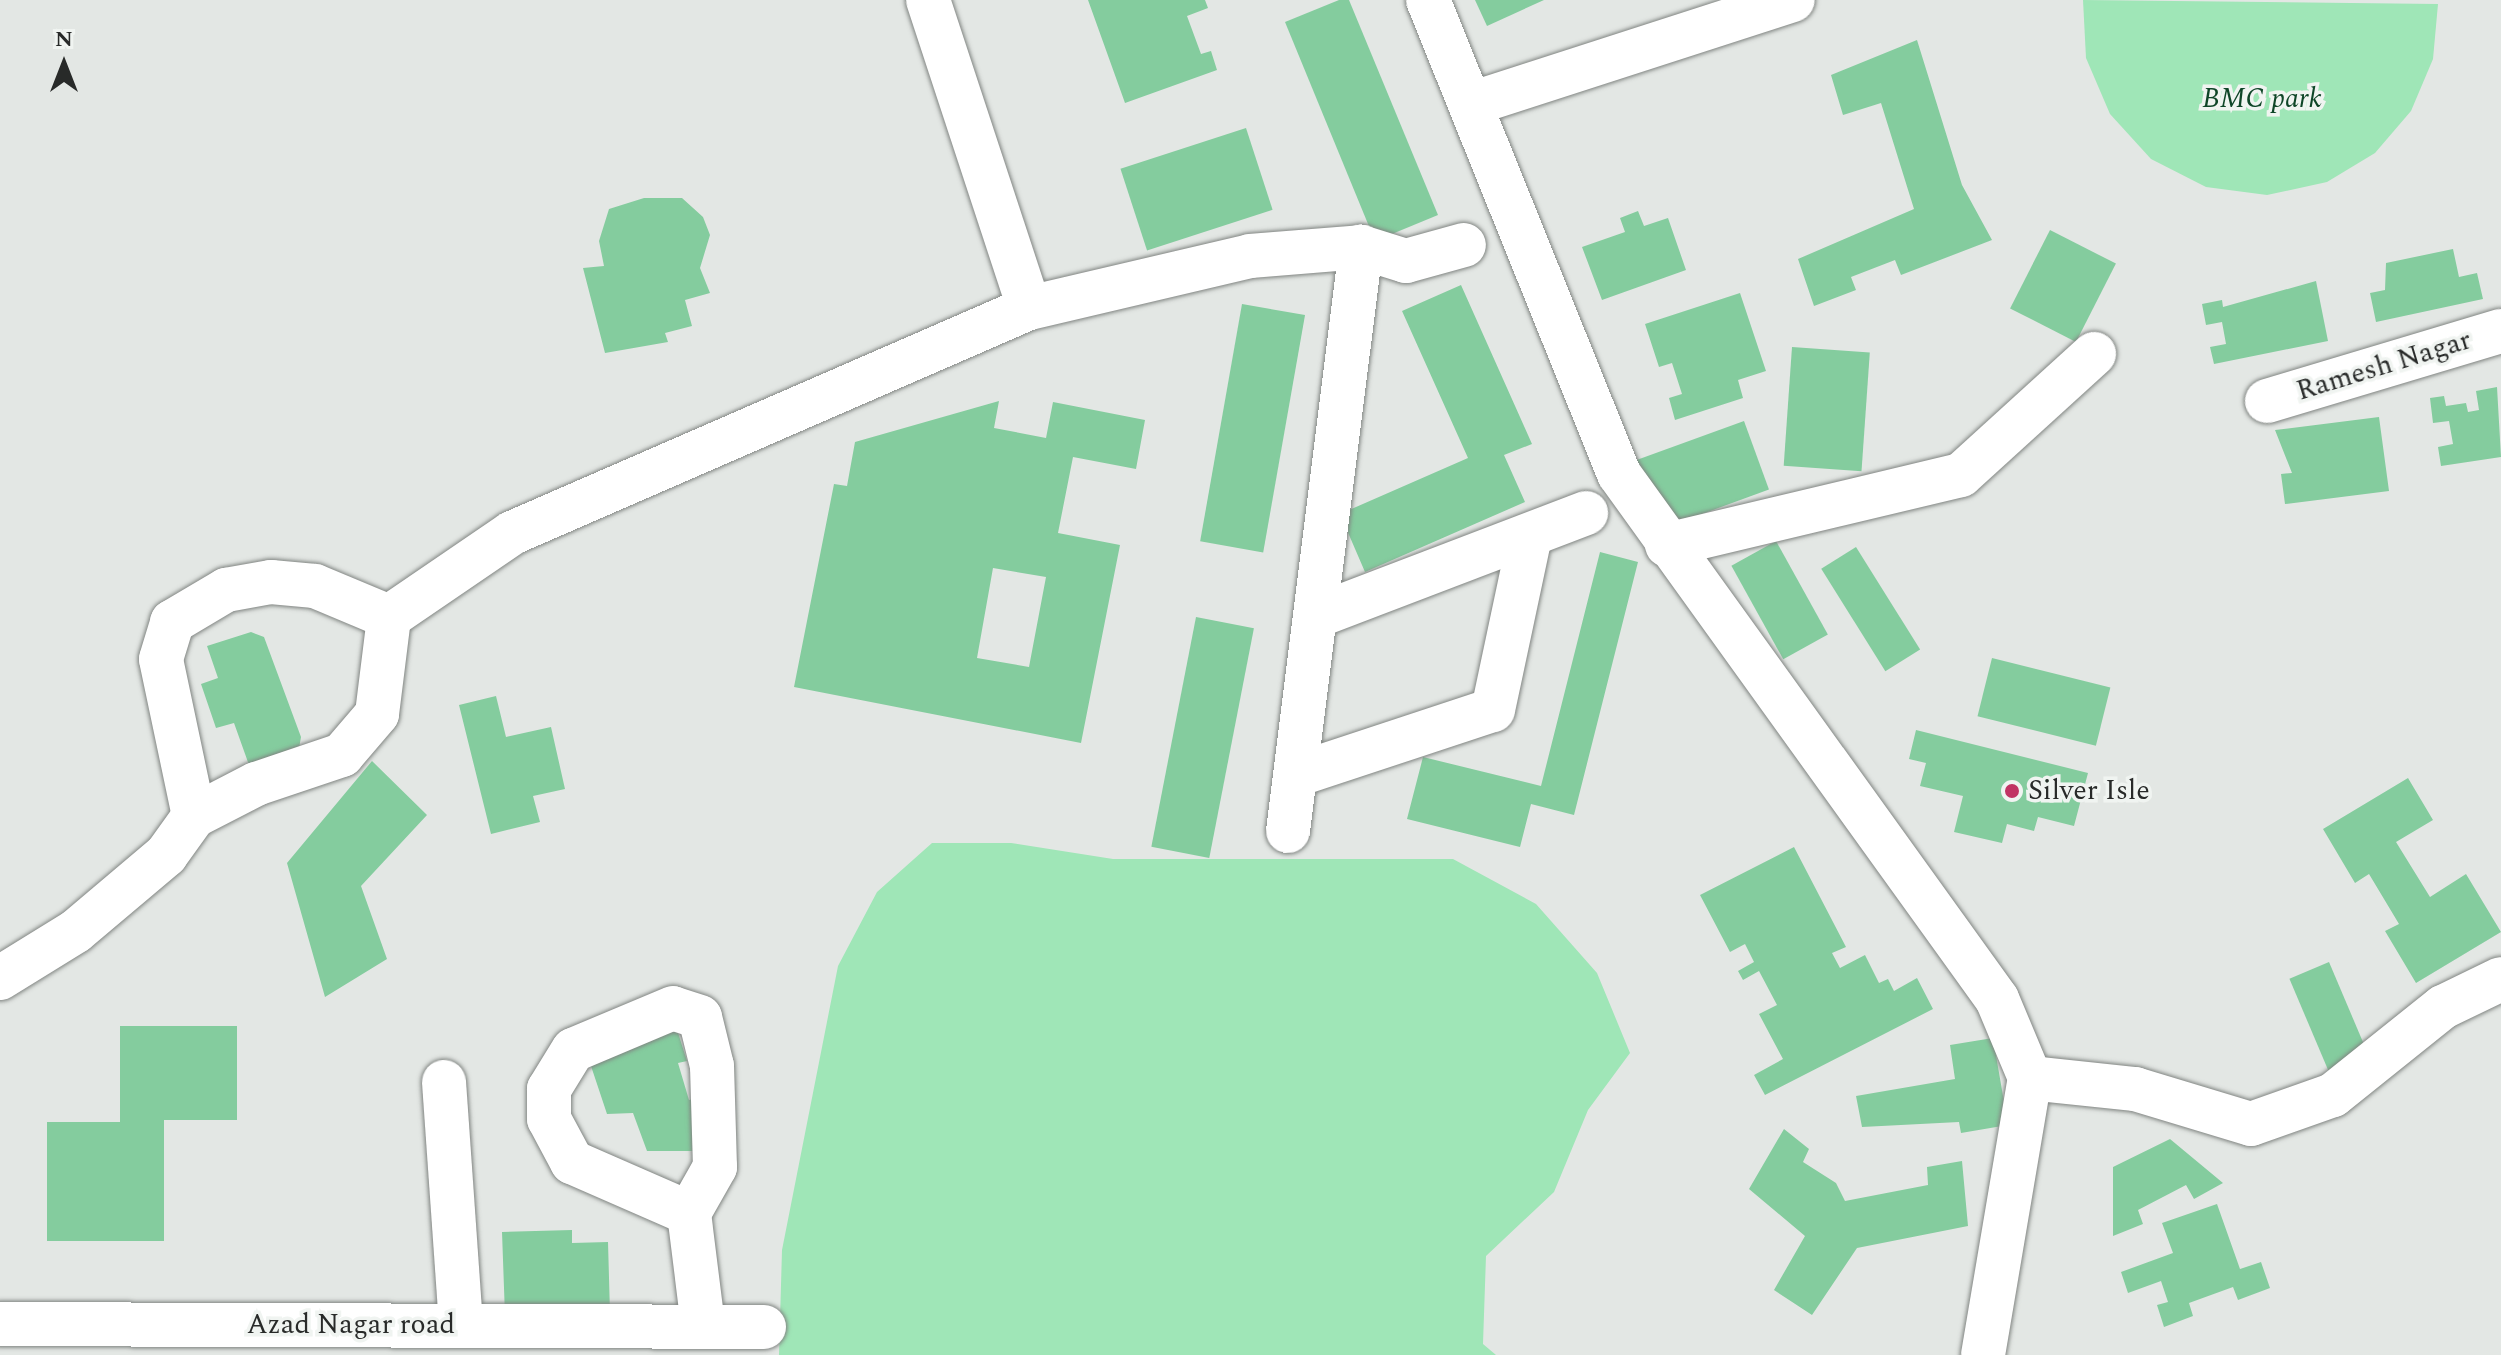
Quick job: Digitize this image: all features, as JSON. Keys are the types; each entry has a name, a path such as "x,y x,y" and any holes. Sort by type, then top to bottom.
{"street":[{"path":"928,0 1029,308"},
{"path":"1428,0 1619,474 1667,545 1997,999 2030,1078 1983,1355"},
{"path":"1471,104 1793,0"},
{"path":"0,978 76,931 166,855 194,816 256,784 342,755 377,714 389,617 512,533 1029,308 1250,256 1361,247 1406,261 1464,245"},
{"path":"1288,831 1319,615 1361,247"},
{"name":"Ramesh Nagar","path":"2267,401 2501,331"},
{"path":"1667,545 1961,475 2094,354"},
{"path":"1319,615 1586,513"},
{"path":"1296,775 1493,710 1530,536"},
{"path":"194,816 161,659 172,622 226,590 271,582 315,586 389,617"},
{"path":"2030,1078 2135,1089 2251,1124 2333,1095 2443,1007 2501,979"},
{"path":"689,1213 572,1162 549,1119 549,1089 573,1050 673,1008 700,1017 712,1066 715,1167 689,1213 703,1325"},
{"path":"444,1082 461,1325"},
{"name":"Azad Nagar road","path":"0,1324 764,1327"}],"green space":[{"name":"BMC park","path":"2083,0 2438,4 2433,59 2411,111 2375,153 2327,182 2267,195 2206,187 2151,159 2110,114 2086,58"},
{"path":"932,843 1011,843 1113,859 1453,859 1536,904 1597,973 1630,1053 1588,1110 1554,1192 1486,1256 1483,1344 1496,1355 779,1355 782,1250 838,966 877,892"}],"building":[{"path":"1088,0 1205,0 1208,8 1187,16 1201,54 1211,51 1217,70 1125,103"},
{"path":"1339,0 1349,0 1438,215 1375,241 1285,22"},
{"path":"1475,0 1544,0 1487,26"},
{"path":"1917,40 1962,185 1992,240 1901,275 1895,260 1851,277 1856,290 1814,306 1798,259 1914,209 1881,103 1843,115 1831,75"},
{"path":"1246,128 1273,210 1147,251 1120,169"},
{"path":"644,198 682,198 703,217 710,235 700,268 710,293 685,300 692,326 665,333 668,342 605,353 583,268 604,266 599,241 609,209"},
{"path":"1638,211 1644,226 1668,218 1686,270 1602,300 1582,247 1625,232 1620,218"},
{"path":"2050,230 2116,264 2076,342 2010,308"},
{"path":"2453,249 2459,277 2477,273 2483,299 2376,322 2370,293 2385,290 2386,263"},
{"path":"2316,281 2328,341 2214,364 2210,347 2226,344 2222,322 2206,325 2202,304 2222,300 2223,307"},
{"path":"1461,285 1532,444 1504,455 1525,502 1365,572 1340,514 1468,458 1402,311"},
{"path":"1740,293 1766,371 1738,380 1743,398 1675,420 1669,398 1682,394 1672,363 1659,367 1645,324"},
{"path":"1242,304 1305,315 1263,552 1200,541"},
{"path":"1792,347 1870,352 1862,471 1784,466"},
{"path":"2497,387 2501,457 2441,466 2438,447 2453,444 2449,421 2433,423 2430,398 2444,396 2446,406 2466,403 2468,412 2479,410 2476,391"},
{"path":"999,401 994,428 1046,438 1053,402 1145,420 1136,469 1073,457 1058,533 1120,545 1081,743 794,687 834,484 847,486 855,442","holes":["993,568 1046,577 1029,667 977,658"]},
{"path":"2379,417 2389,491 2285,504 2281,474 2292,473 2275,430"},
{"path":"1744,421 1769,490 1661,529 1636,460"},
{"path":"1776,541 1828,635 1783,659 1731,566"},
{"path":"1856,547 1920,650 1885,671 1821,569"},
{"path":"1600,552 1638,562 1574,815 1531,804 1520,847 1407,819 1423,757 1541,786"},
{"path":"1196,617 1254,628 1209,858 1151,847"},
{"path":"251,632 264,637 301,737 298,754 254,779 234,723 216,728 201,684 218,678 207,646"},
{"path":"1992,658 2110,688 2096,746 1977,716"},
{"path":"496,696 506,737 551,727 565,789 533,796 540,822 491,834 459,705"},
{"name":"Silver Isle","path":"1916,730 2088,773 2074,826 2038,817 2034,831 2007,824 2002,843 1954,832 1963,796 1920,786 1926,763 1909,759"},
{"path":"372,761 427,815 361,886 387,959 325,997 287,863"},
{"path":"2408,778 2433,820 2396,842 2430,897 2466,874 2501,932 2416,983 2385,931 2399,924 2369,874 2355,883 2323,829"},
{"path":"1794,847 1846,947 1832,953 1840,968 1865,955 1879,983 1888,979 1894,991 1917,978 1933,1009 1765,1095 1754,1075 1783,1059 1759,1014 1777,1005 1759,971 1743,980 1738,971 1754,962 1745,944 1730,952 1700,895"},
{"path":"2329,962 2371,1061 2332,1078 2289,979"},
{"path":"674,1020 687,1061 678,1063 689,1100 698,1098 708,1151 647,1151 633,1113 607,1114 588,1057"},
{"path":"120,1026 237,1026 237,1120 164,1120 164,1241 47,1241 47,1122 120,1122"},
{"path":"1993,1038 2008,1125 1961,1133 1959,1122 1862,1127 1856,1096 1955,1079 1950,1045"},
{"path":"1784,1129 1809,1149 1803,1162 1836,1183 1845,1201 1928,1185 1927,1167 1962,1161 1968,1226 1857,1248 1812,1315 1774,1290 1805,1236 1749,1189"},
{"path":"2170,1139 2223,1183 2194,1199 2186,1185 2138,1210 2143,1224 2113,1236 2113,1167"},
{"path":"2217,1204 2240,1269 2261,1262 2270,1288 2238,1300 2233,1287 2189,1303 2193,1316 2164,1327 2157,1305 2168,1302 2161,1281 2128,1293 2121,1272 2173,1253 2162,1223"},
{"path":"572,1230 572,1243 608,1242 610,1313 505,1316 502,1232"}],"place":[{"name":"Silver Isle","path":"2012,791"}]}
